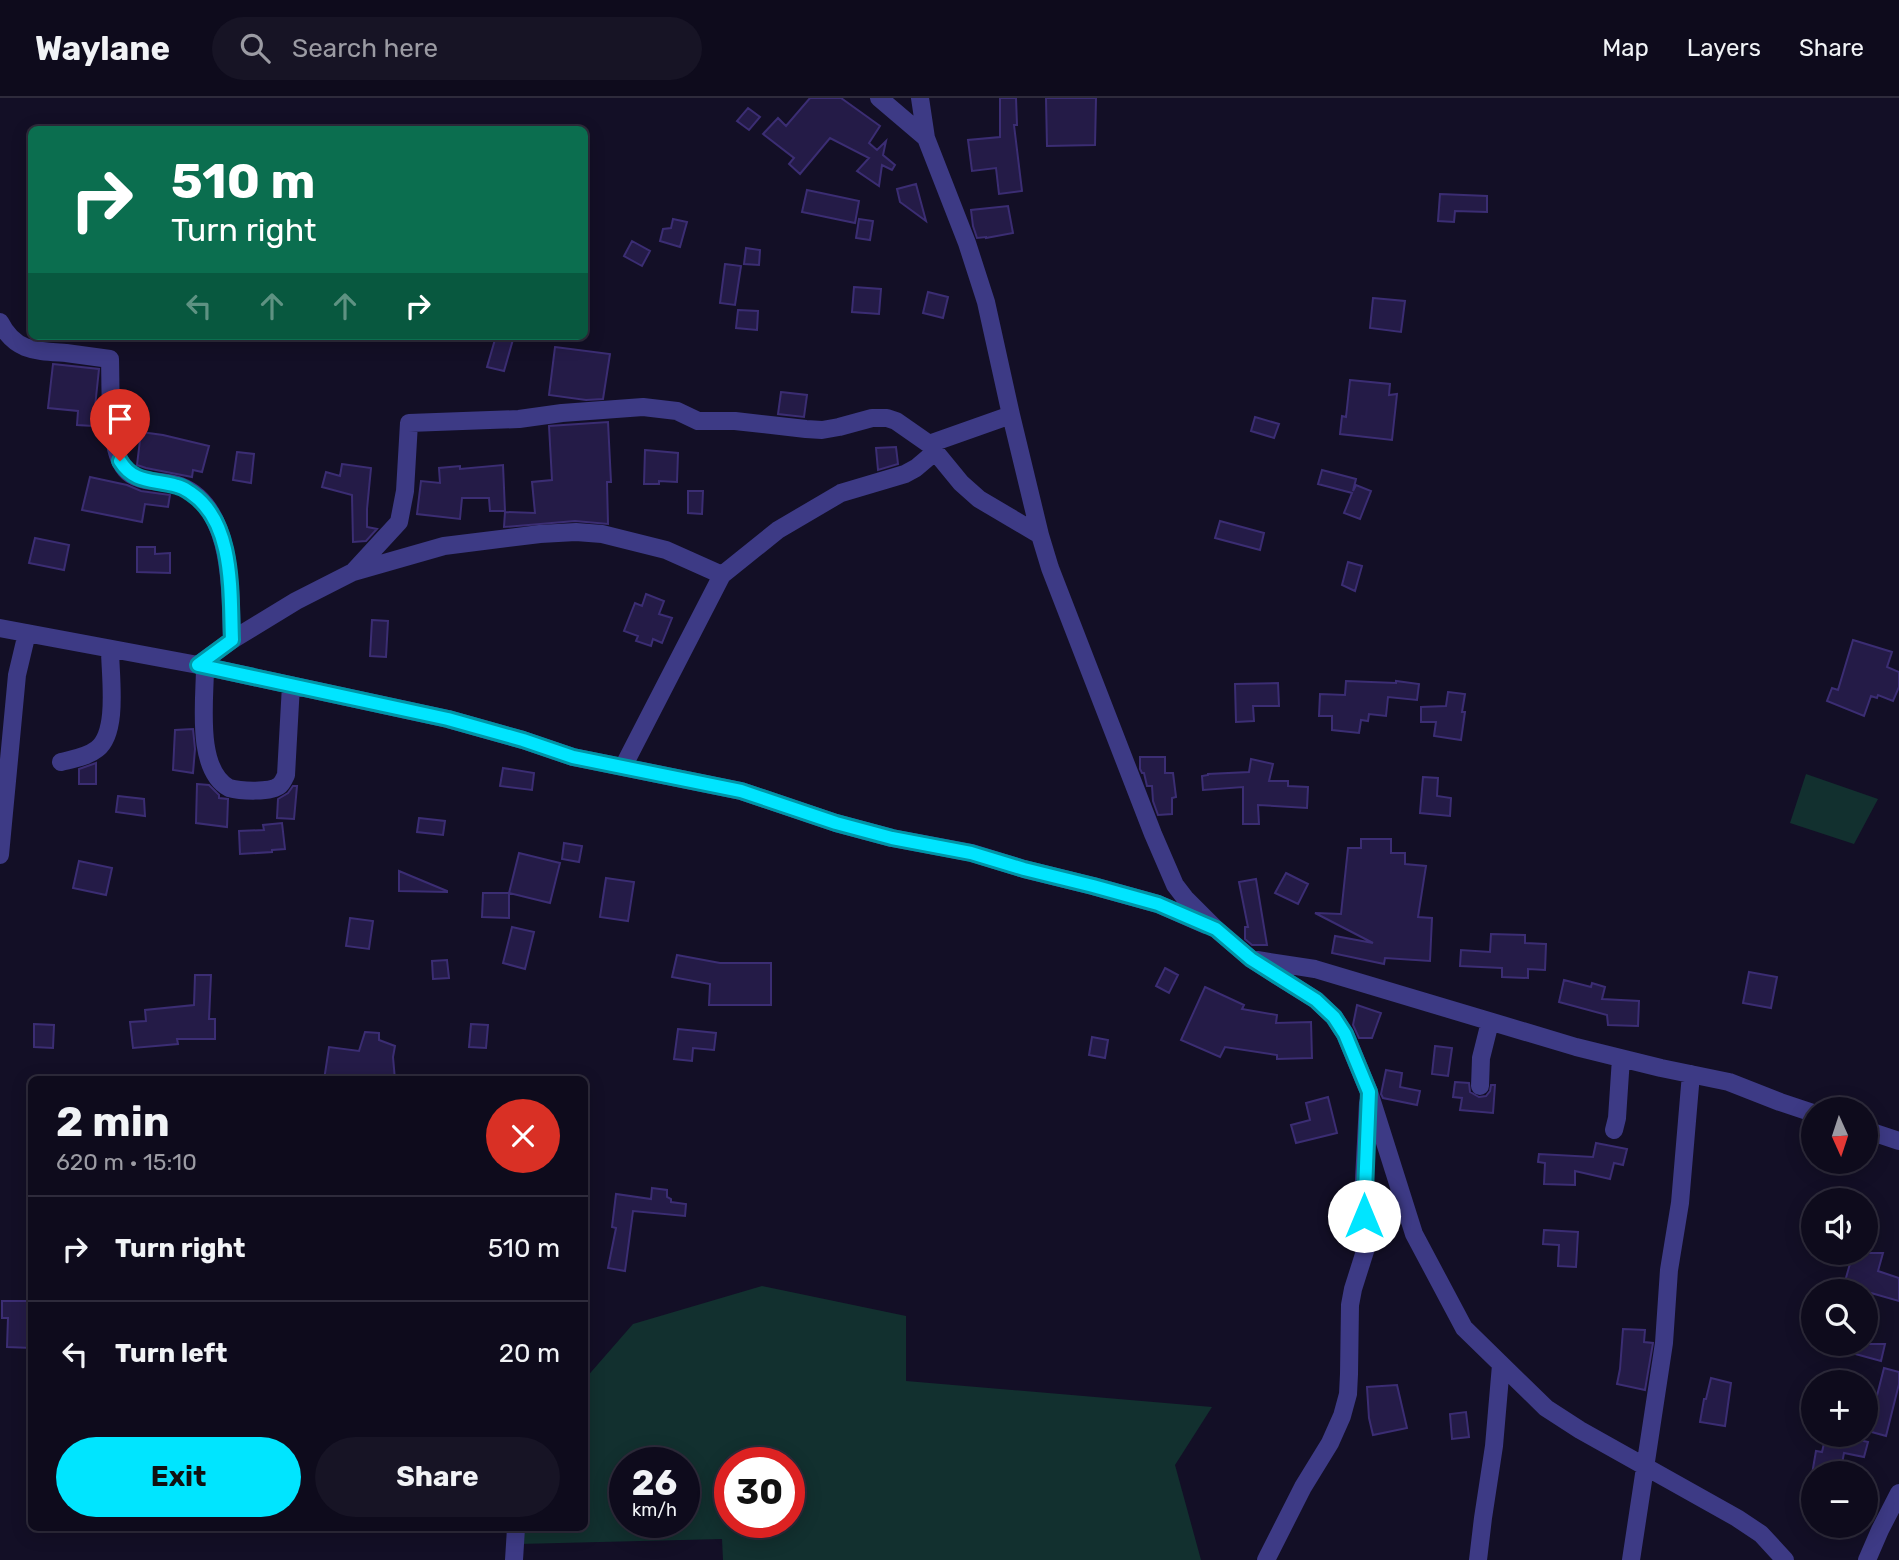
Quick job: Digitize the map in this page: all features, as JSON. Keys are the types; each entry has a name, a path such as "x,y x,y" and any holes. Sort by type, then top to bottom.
{"street":[{"path":"880,98 926,138"},
{"path":"919,98 926,138 967,243 986,302 1040,535 1051,569 1175,885 1216,929 1251,959 1316,1000 1334,1017 1345,1034 1369,1092 1414,1234 1464,1328 1546,1408 1737,1518 1761,1534 1785,1560"},
{"path":"0,322 18,344 35,351 110,359 115,451 126,471 138,479 181,486 209,510 222,537 228,561 232,640"},
{"path":"353,572 399,522 405,491 409,424 519,419 643,407 677,411 698,421 735,421 822,430 872,418 887,418 896,421 933,447 961,483 979,499 1040,535"},
{"path":"623,767 722,575 778,530 841,493 905,474 916,468 933,447 1011,415"},
{"path":"202,666 232,640 296,601 353,572 443,546 540,534 602,534 666,550 722,575"},
{"path":"0,628 202,666 448,719 573,757 741,791 836,823 971,853 1158,904 1216,929"},
{"path":"0,855 16,685 27,633"},
{"path":"61,762 96,750 105,740 111,714 110,649"},
{"path":"202,666 207,759 214,774 229,788 264,790 275,788 283,782 286,775 291,685"},
{"path":"1251,959 1315,969 1576,1048 1729,1082 1801,1109"},
{"path":"1480,1086 1481,1058 1490,1022"},
{"path":"1614,1130 1618,1118 1621,1058"},
{"path":"1631,1560 1664,1343 1669,1270 1680,1203 1691,1074"},
{"path":"1266,1560 1303,1487 1330,1443 1348,1394 1350,1305 1366,1248 1363,1199 1369,1092"},
{"path":"1878,1134 1899,1141"},
{"path":"1478,1560 1494,1446 1501,1365"},
{"path":"1867,1560 1899,1493"},
{"path":"514,1560 516,1531"}],"green space":[{"path":"1806,774 1878,799 1854,844 1790,823"},
{"path":"762,1286 906,1316 906,1381 1212,1407 1175,1465 1201,1560 723,1560 722,1539 519,1544 520,1531 588,1531 588,1376 633,1324"}],"building":[{"path":"810,98 841,98 880,126 869,143 877,150 886,141 883,155 895,165 892,170 882,165 879,186 857,171 869,158 830,138 800,174 789,164 794,158 763,134 778,118 786,126"},
{"path":"1000,98 1016,98 1017,125 1014,125 1022,191 999,194 996,168 972,171 968,140 1000,137"},
{"path":"1046,98 1096,98 1095,145 1047,146"},
{"path":"748,108 760,117 749,130 737,121"},
{"path":"916,184 926,221 900,202 897,189"},
{"path":"807,190 859,201 855,223 802,212"},
{"path":"1440,194 1487,196 1487,212 1455,211 1454,222 1438,221"},
{"path":"1008,206 1013,233 977,238 971,210"},
{"path":"673,219 687,222 680,247 660,241 663,229 671,228"},
{"path":"859,219 873,221 870,240 856,238"},
{"path":"632,241 650,251 642,266 624,256"},
{"path":"746,248 760,250 759,265 744,264"},
{"path":"725,264 741,266 735,305 720,303"},
{"path":"854,287 881,289 879,314 852,312"},
{"path":"928,292 948,297 943,318 923,313"},
{"path":"1373,298 1405,301 1401,332 1370,328"},
{"path":"738,310 758,311 757,330 736,328"},
{"path":"495,340 513,340 504,371 487,367"},
{"path":"555,347 610,354 603,399 586,400 549,395"},
{"path":"53,364 99,369 93,426 77,425 78,411 48,408"},
{"path":"1350,380 1390,384 1389,395 1397,394 1392,440 1340,434 1342,416 1346,417"},
{"path":"781,392 807,395 804,417 778,414"},
{"path":"1255,417 1279,424 1274,438 1251,431"},
{"path":"608,422 611,482 607,482 608,524 575,521 504,527 505,512 535,513 532,482 552,480 549,426"},
{"path":"141,432 209,446 202,472 193,470 192,477 137,465"},
{"path":"896,447 898,464 878,470 876,448"},
{"path":"645,450 678,453 677,482 644,484"},
{"path":"237,452 254,454 251,483 233,480"},
{"path":"342,464 371,468 367,527 377,529 366,541 353,542 352,495 322,487 326,472 340,476"},
{"path":"503,465 505,511 490,511 489,498 462,498 460,519 417,514 421,481 440,483 439,468"},
{"path":"1322,470 1356,479 1353,491 1356,485 1371,491 1360,519 1344,513 1352,493 1318,484"},
{"path":"90,477 141,491 170,495 168,507 145,504 142,522 82,510"},
{"path":"688,491 703,491 702,514 688,513"},
{"path":"1220,521 1264,533 1260,550 1215,538"},
{"path":"35,538 69,545 64,570 29,563"},
{"path":"137,547 155,547 155,554 170,553 170,573 137,572"},
{"path":"1348,562 1362,566 1355,591 1342,585"},
{"path":"646,594 664,601 659,614 672,618 662,643 653,639 651,646 636,641 638,636 624,631 635,603 642,606"},
{"path":"372,620 388,621 386,657 370,656"},
{"path":"1853,640 1892,652 1887,667 1899,672 1899,687 1893,701 1878,695 1877,698 1871,696 1864,716 1827,701 1832,688 1838,690"},
{"path":"1346,681 1419,684 1417,700 1388,697 1386,716 1369,714 1368,721 1361,720 1359,733 1332,730 1332,716 1319,716 1320,694 1345,695"},
{"path":"1278,683 1279,706 1253,706 1254,721 1236,722 1235,684"},
{"path":"1448,692 1465,694 1461,740 1434,736 1436,722 1421,722 1421,707 1446,706"},
{"path":"193,729 193,773 173,770 175,730"},
{"path":"1140,757 1165,757 1165,773 1173,773 1176,797 1172,798 1172,814 1158,815 1152,786 1147,786 1144,773 1140,769"},
{"path":"1251,759 1273,764 1269,781 1288,781 1288,786 1308,787 1307,808 1258,805 1259,824 1243,824 1243,787 1203,790 1202,776 1249,772"},
{"path":"96,763 96,784 79,784 79,769"},
{"path":"503,768 534,773 532,790 500,786"},
{"path":"1423,777 1438,778 1437,796 1451,798 1450,816 1420,813"},
{"path":"197,784 209,785 219,798 228,799 227,827 196,823"},
{"path":"293,786 297,786 294,819 277,818 278,799"},
{"path":"118,796 144,799 145,816 116,812"},
{"path":"419,818 445,821 443,835 417,832"},
{"path":"282,823 285,849 240,854 239,831 264,830 263,825"},
{"path":"1361,839 1391,839 1391,853 1405,853 1405,864 1426,866 1418,917 1432,918 1430,961 1385,958 1384,964 1332,953 1335,936 1373,943 1315,913 1341,914 1348,848 1361,848"},
{"path":"564,843 582,846 579,862 562,859"},
{"path":"519,853 560,863 550,903 509,893"},
{"path":"79,861 112,868 106,895 73,888"},
{"path":"399,871 447,891 447,892 399,891"},
{"path":"1286,873 1308,884 1298,904 1275,893"},
{"path":"606,878 634,882 628,921 600,917"},
{"path":"1256,879 1267,945 1252,945 1245,939 1245,927 1248,927 1239,882"},
{"path":"483,893 509,893 509,918 482,917"},
{"path":"350,918 373,921 369,949 346,946"},
{"path":"512,927 534,932 525,969 503,963"},
{"path":"1491,934 1525,935 1525,943 1546,944 1545,970 1528,969 1528,978 1502,977 1502,968 1460,966 1461,950 1490,952"},
{"path":"677,955 720,963 771,963 771,1005 709,1005 710,984 672,977"},
{"path":"447,960 449,978 433,979 432,961"},
{"path":"1165,968 1178,975 1169,993 1156,986"},
{"path":"1749,972 1777,977 1771,1008 1743,1003"},
{"path":"195,975 211,975 209,1019 215,1019 215,1039 177,1039 178,1044 133,1048 130,1022 146,1021 145,1010 194,1005"},
{"path":"1564,980 1591,987 1592,983 1605,987 1602,999 1639,1001 1638,1026 1608,1025 1607,1015 1559,1002"},
{"path":"1205,987 1244,1005 1242,1009 1277,1015 1276,1023 1311,1022 1312,1058 1277,1059 1277,1055 1225,1047 1220,1057 1181,1040"},
{"path":"1357,1005 1381,1013 1372,1038 1359,1038 1353,1025"},
{"path":"34,1024 54,1025 53,1048 34,1047"},
{"path":"471,1024 488,1025 486,1048 469,1047"},
{"path":"678,1029 716,1033 714,1050 693,1048 692,1061 674,1059"},
{"path":"365,1032 379,1033 379,1040 395,1046 395,1076 325,1076 329,1047 359,1051"},
{"path":"1092,1037 1108,1040 1105,1058 1089,1055"},
{"path":"1435,1046 1452,1048 1448,1076 1432,1074"},
{"path":"1386,1070 1402,1073 1400,1087 1420,1091 1417,1105 1383,1098 1381,1094"},
{"path":"1455,1082 1469,1083 1470,1092 1479,1097 1486,1096 1491,1085 1495,1085 1493,1113 1460,1110 1462,1098 1453,1097"},
{"path":"1328,1097 1337,1133 1296,1143 1291,1125 1310,1120 1306,1103"},
{"path":"1596,1143 1627,1149 1623,1165 1614,1163 1610,1179 1575,1171 1575,1185 1544,1184 1545,1163 1538,1162 1539,1154 1593,1157"},
{"path":"652,1188 667,1190 667,1197 671,1202 686,1204 685,1216 633,1211 625,1271 608,1268 616,1228 612,1227 616,1194 651,1199"},
{"path":"1544,1230 1578,1232 1576,1267 1558,1266 1559,1245 1543,1244"},
{"path":"1878,1253 1883,1253 1878,1271 1899,1278 1899,1301 1878,1295 1878,1279 1846,1279 1850,1265 1878,1265"},
{"path":"2,1301 28,1301 28,1348 7,1347 8,1318 2,1318"},
{"path":"1623,1329 1645,1330 1644,1342 1653,1343 1645,1390 1617,1384"},
{"path":"1878,1344 1885,1344 1881,1361 1863,1356 1878,1356"},
{"path":"1884,1368 1899,1372 1899,1384 1886,1436 1878,1434 1878,1392"},
{"path":"1711,1378 1731,1383 1725,1426 1700,1422"},
{"path":"1397,1385 1407,1428 1373,1435 1367,1387"},
{"path":"1466,1412 1469,1437 1452,1439 1450,1414"},
{"path":"1823,1447 1867,1447 1864,1457 1844,1453 1842,1461 1814,1461 1816,1451 1822,1452"}],"route":[{"path":"120,461 126,471 138,479 181,486 198,498 209,510 222,537 228,561 232,640 198,665 448,719 573,757 741,791 836,823 892,838 971,853 1158,904 1216,929 1251,959 1316,1000 1334,1017 1345,1034 1369,1092 1364,1216"}]}
